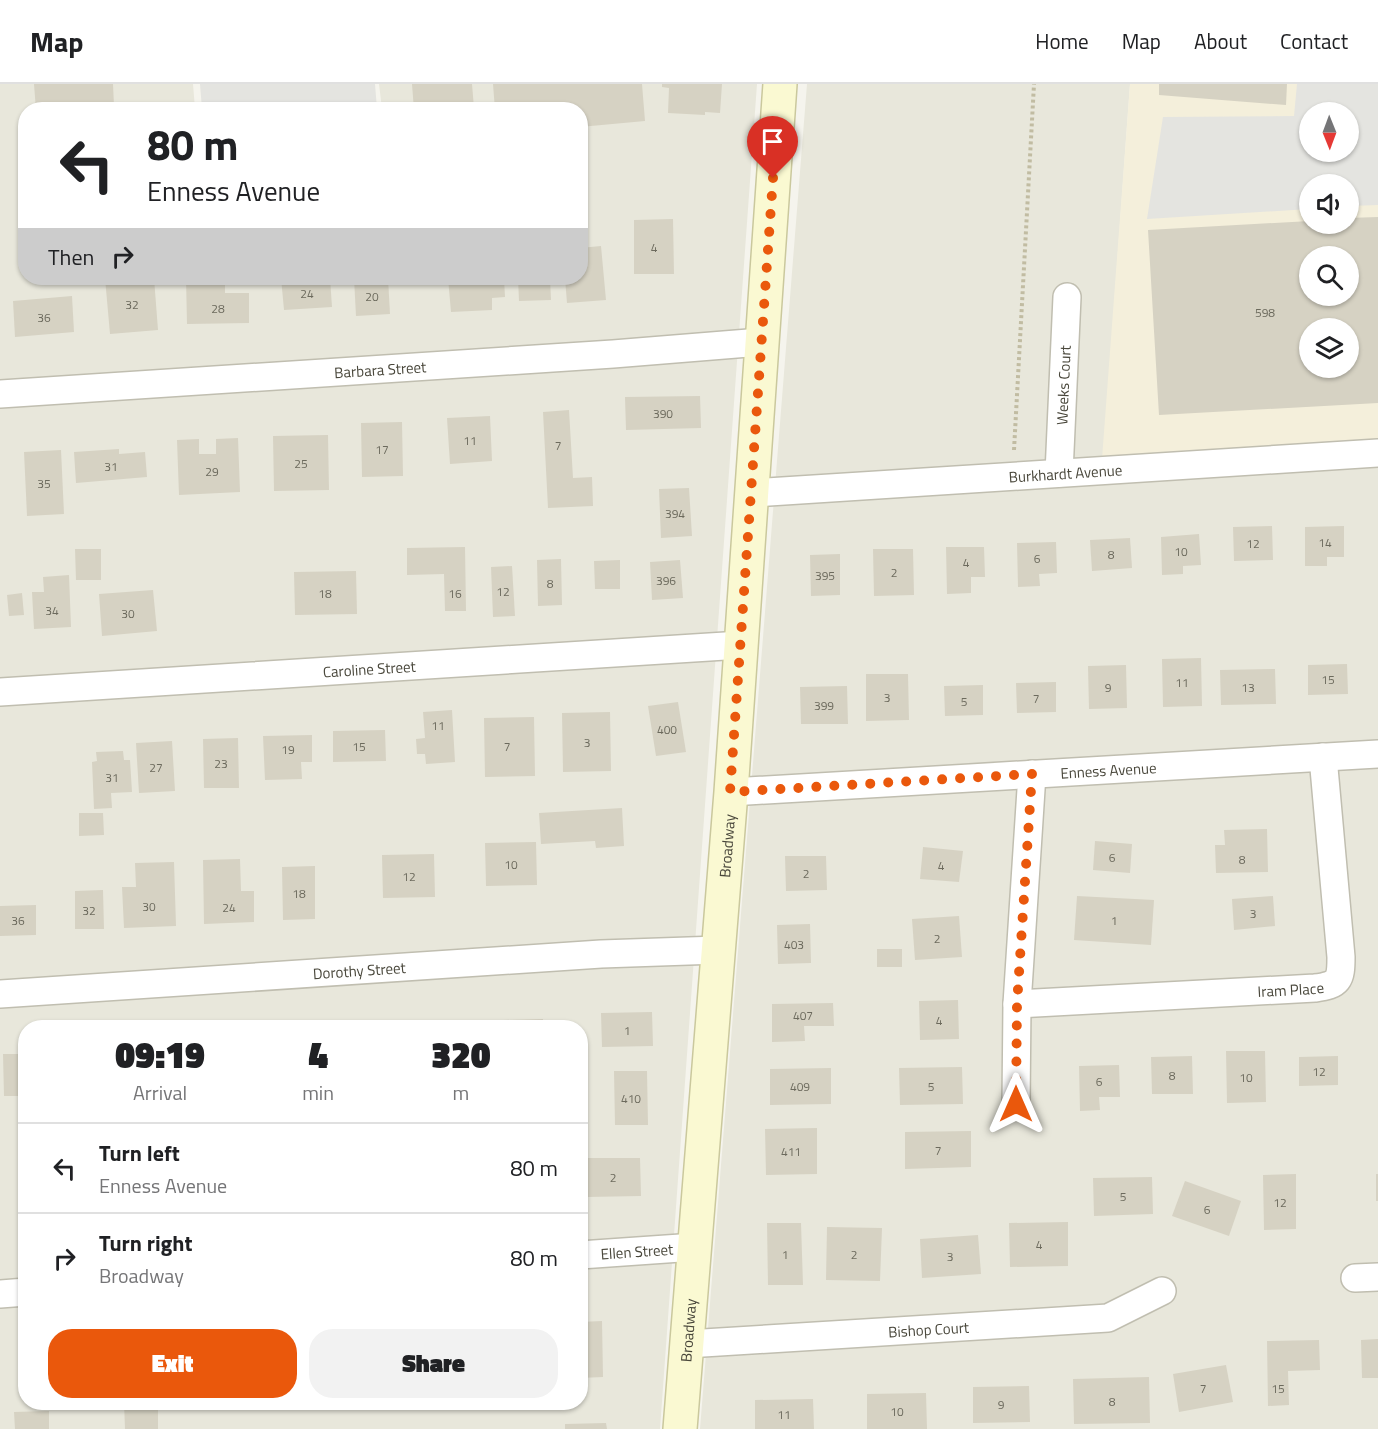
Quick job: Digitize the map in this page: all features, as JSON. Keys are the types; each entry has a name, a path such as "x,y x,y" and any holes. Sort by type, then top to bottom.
{"main road":[{"name":"Broadway","path":"680,1429 753,493 780,84"}],"street":[{"name":"Weeks Court","path":"1059,473 1067,297"},
{"name":"Barbara Street","path":"0,394 613,354 762,342"},
{"name":"Burkhardt Avenue","path":"753,493 1378,453"},
{"name":"Caroline Street","path":"0,692 741,645"},
{"name":"Enness Avenue","path":"730,792 1378,754"},
{"name":"Iram Place","path":"1017,1004 1315,988 1330,986 1338,980 1341,972 1341,957 1323,757"},
{"path":"1016,1104 1017,1004 1032,774"},
{"name":"Dorothy Street","path":"0,994 601,954 718,950"},
{"name":"Ellen Street","path":"588,1254 695,1247"},
{"name":"Bishop Court","path":"687,1344 1108,1318 1162,1291"},
{"path":"0,1294 18,1293"}],"path":[{"path":"1013,454 1034,84"}],"shaded area":[{"path":"0,84 193,84 194,102 18,102 18,285 588,285 588,102 381,102 379,84 757,84 660,1429 0,1429"},
{"path":"200,84 375,84 376,102 201,102"},
{"path":"807,84 1130,84 1103,459 1378,439 1378,1429 700,1429"},
{"path":"1130,84 1378,84 1378,439 1102,459"},
{"path":"1297,84 1378,84 1378,205 1359,206 1359,174 1299,174 1299,210 1147,219 1163,117 1294,116"}],"building":[{"path":"34,84 113,84 114,102 35,102"},
{"path":"412,84 472,84 474,102 413,102"},
{"path":"493,84 642,84 645,121 588,126 588,102 494,102"},
{"path":"662,84 722,84 720,113 705,112 705,115 668,113 669,88 662,87"},
{"path":"1159,84 1287,84 1286,105 1159,95"},
{"path":"1378,217 1378,403 1159,415 1148,230 1299,222 1299,234 1359,234 1359,218"},
{"path":"673,219 674,274 634,274 634,220"},
{"path":"601,246 606,300 567,303 566,285 588,285 588,247"},
{"path":"106,285 155,285 158,330 110,334"},
{"path":"186,285 225,285 225,293 249,293 249,323 187,324"},
{"path":"282,285 330,285 332,307 284,310"},
{"path":"354,285 388,285 390,314 356,316"},
{"path":"449,285 504,285 505,297 492,298 492,310 451,312"},
{"path":"518,285 550,285 551,300 519,301"},
{"path":"72,296 74,332 15,337 13,301"},
{"path":"700,396 701,428 626,430 625,397"},
{"path":"569,410 573,478 592,477 593,506 548,508 543,412"},
{"path":"490,416 492,461 450,464 447,418"},
{"path":"402,422 403,476 362,477 361,423"},
{"path":"328,435 329,490 274,491 273,436"},
{"path":"238,438 240,492 179,495 177,440 199,439 199,454 216,454 216,439"},
{"path":"119,449 119,454 145,452 147,477 76,483 74,452"},
{"path":"61,450 64,514 27,516 24,452"},
{"path":"689,488 692,536 661,538 659,489"},
{"path":"1272,526 1273,560 1234,561 1233,527"},
{"path":"1344,526 1344,557 1327,557 1327,566 1305,566 1305,527"},
{"path":"1199,534 1201,565 1183,566 1183,574 1162,575 1161,537"},
{"path":"1130,538 1132,568 1092,571 1090,540"},
{"path":"1056,542 1057,573 1039,574 1040,586 1018,587 1017,543"},
{"path":"465,547 466,611 445,611 444,574 407,575 407,548"},
{"path":"946,547 984,547 985,577 971,577 971,593 947,594"},
{"path":"75,549 101,549 101,580 76,580"},
{"path":"873,549 913,549 914,595 874,596"},
{"path":"840,554 840,595 811,596 810,555"},
{"path":"561,559 562,605 538,606 537,560"},
{"path":"620,560 620,589 595,589 594,561"},
{"path":"680,560 683,598 652,600 650,562"},
{"path":"512,566 515,616 493,617 491,567"},
{"path":"356,571 357,614 295,615 294,572"},
{"path":"69,575 71,627 34,629 32,592 44,592 43,577"},
{"path":"153,590 157,631 102,636 99,594"},
{"path":"22,593 24,615 9,616 7,595"},
{"path":"1201,658 1202,706 1163,707 1162,659"},
{"path":"1347,664 1348,694 1308,695 1308,665"},
{"path":"1126,665 1127,708 1089,709 1088,666"},
{"path":"1275,669 1276,704 1221,705 1220,670"},
{"path":"866,674 908,674 909,720 866,721"},
{"path":"1056,682 1056,712 1017,713 1016,683"},
{"path":"983,685 983,715 945,716 944,686"},
{"path":"847,686 848,724 801,724 800,687"},
{"path":"678,702 686,752 656,756 648,706"},
{"path":"452,710 455,762 426,764 425,754 417,754 416,739 425,738 423,712"},
{"path":"610,712 611,771 563,772 562,713"},
{"path":"534,717 535,776 485,777 484,718"},
{"path":"385,730 386,761 333,762 333,731"},
{"path":"312,735 312,762 301,762 302,779 265,780 263,736"},
{"path":"238,738 239,788 204,788 203,739"},
{"path":"172,741 175,791 139,793 136,743"},
{"path":"123,751 124,760 130,760 132,792 111,793 112,808 94,809 92,762 97,761 96,752"},
{"path":"622,808 624,846 596,848 595,841 541,844 539,813"},
{"path":"79,813 103,813 104,835 79,836"},
{"path":"1267,829 1268,872 1216,873 1215,845 1225,845 1224,830"},
{"path":"1095,841 1132,844 1130,873 1093,870"},
{"path":"536,842 537,885 486,886 485,843"},
{"path":"923,847 963,851 959,882 920,879"},
{"path":"434,854 435,897 383,898 382,855"},
{"path":"785,856 826,856 827,890 786,891"},
{"path":"240,859 241,891 254,891 254,922 204,924 203,860"},
{"path":"174,862 176,926 124,928 122,887 136,887 135,863"},
{"path":"315,866 315,919 283,920 282,867"},
{"path":"103,890 104,929 75,929 75,891"},
{"path":"1077,896 1154,900 1151,945 1074,940"},
{"path":"1273,896 1275,926 1234,930 1232,899"},
{"path":"36,905 36,935 0,936 0,906"},
{"path":"959,916 962,957 915,960 912,919"},
{"path":"810,924 811,963 778,964 777,925"},
{"path":"877,949 902,949 902,967 877,967"},
{"path":"958,1000 959,1039 920,1040 919,1001"},
{"path":"833,1003 834,1026 804,1026 805,1041 772,1042 772,1004"},
{"path":"652,1012 653,1046 602,1047 601,1013"},
{"path":"1226,1051 1265,1051 1266,1102 1227,1103"},
{"path":"3,1054 18,1054 18,1096 4,1096"},
{"path":"1192,1056 1193,1094 1152,1094 1151,1057"},
{"path":"1338,1056 1338,1085 1299,1086 1299,1057"},
{"path":"1119,1065 1120,1097 1099,1097 1100,1110 1080,1111 1079,1066"},
{"path":"962,1067 963,1104 900,1105 899,1068"},
{"path":"831,1068 831,1104 770,1105 770,1069"},
{"path":"614,1071 647,1071 648,1125 615,1125"},
{"path":"817,1128 817,1174 766,1175 765,1129"},
{"path":"971,1131 971,1167 905,1169 905,1132"},
{"path":"588,1158 640,1158 641,1196 588,1197"},
{"path":"1296,1174 1296,1229 1264,1230 1263,1175"},
{"path":"1376,1174 1378,1174 1378,1201 1376,1201"},
{"path":"1152,1177 1153,1214 1094,1216 1093,1178"},
{"path":"1185,1181 1241,1201 1229,1236 1172,1216"},
{"path":"1068,1222 1068,1266 1010,1267 1009,1223"},
{"path":"767,1223 801,1223 803,1285 768,1285"},
{"path":"827,1227 882,1228 880,1281 826,1280"},
{"path":"978,1235 981,1274 922,1278 920,1239"},
{"path":"602,1321 603,1377 588,1378 588,1322"},
{"path":"1378,1339 1378,1378 1362,1378 1361,1340"},
{"path":"1319,1340 1320,1370 1288,1371 1289,1405 1268,1406 1267,1341"},
{"path":"1226,1365 1233,1402 1179,1412 1173,1374"},
{"path":"1149,1377 1150,1423 1074,1424 1073,1379"},
{"path":"1029,1386 1030,1422 973,1423 973,1387"},
{"path":"926,1393 927,1429 867,1429 867,1394"},
{"path":"813,1399 814,1429 755,1429 755,1400"},
{"path":"124,1410 158,1410 158,1429 125,1429"},
{"path":"49,1411 49,1429 15,1429 14,1412"},
{"path":"606,1423 607,1429 565,1429 565,1424"}],"route":[{"path":"773,178 753,493 730,792 1032,774 1017,1004 1016,1104"}]}
